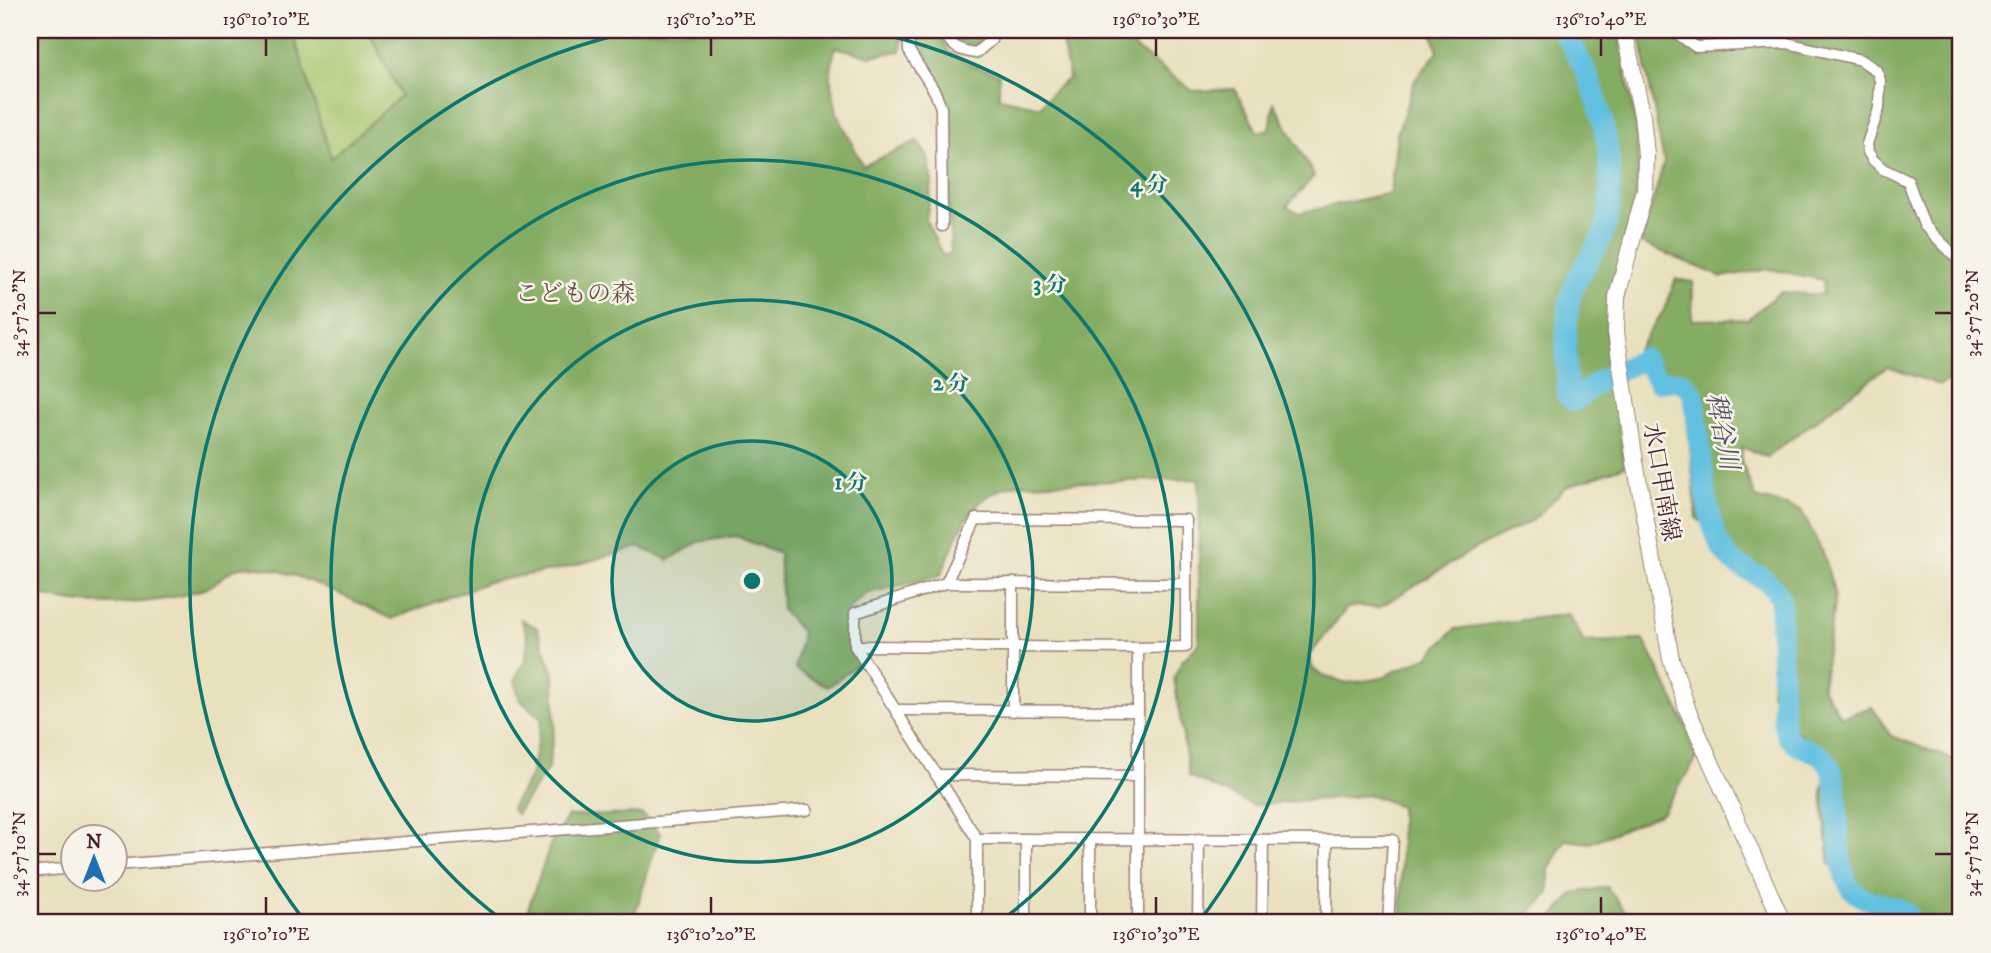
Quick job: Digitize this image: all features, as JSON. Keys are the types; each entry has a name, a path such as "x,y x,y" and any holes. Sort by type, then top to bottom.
{"main road":[{"name":"水口甲南線","path":"1624,30 1643,115 1646,155 1644,190 1618,297 1616,332 1623,387 1671,659 1688,711 1783,923"}],"street":[{"path":"908,30 909,51 935,92 941,108 942,226"},
{"path":"944,30 955,48 976,53 991,40 994,30"},
{"path":"1672,30 1696,47 1787,43 1861,60 1875,70 1880,80 1879,108 1867,144 1868,152 1883,169 1908,181 1924,225 1961,262"},
{"path":"855,646 1186,648 1186,520 976,519 946,583"},
{"path":"977,923 977,839 855,646 855,612 946,583 1186,584"},
{"path":"1013,583 1013,711"},
{"path":"1138,648 1138,923"},
{"path":"896,710 1138,711"},
{"path":"936,775 1138,776"},
{"path":"130,864 807,810"},
{"path":"977,839 1393,840 1388,923"},
{"path":"1026,839 1026,923"},
{"path":"1090,839 1090,923"},
{"path":"1198,923 1199,839"},
{"path":"1262,923 1263,840"},
{"path":"1326,840 1326,923"},
{"path":"30,872 60,869"}],"green space":[{"name":"こどもの森","path":"30,30 292,30 331,158 401,96 368,30 902,30 901,51 870,56 835,47 830,78 837,113 863,166 917,141 928,157 932,183 926,220 943,256 951,253 946,159 950,142 949,108 923,58 914,30 937,30 948,51 971,65 999,74 999,98 1041,107 1053,91 1069,78 1060,30 1089,30 1132,46 1193,91 1235,89 1258,133 1270,129 1274,103 1314,176 1287,206 1299,213 1390,193 1397,134 1415,80 1438,51 1431,30 1618,30 1635,119 1639,170 1633,211 1608,305 1607,358 1625,466 1566,487 1533,520 1476,548 1378,608 1347,608 1309,656 1313,669 1326,677 1347,683 1378,679 1429,656 1455,629 1568,614 1584,642 1644,640 1687,727 1697,758 1662,813 1590,843 1565,840 1549,869 1549,893 1529,914 1506,923 1402,923 1400,806 1371,795 1253,805 1189,776 1174,678 1182,661 1199,644 1199,479 1017,484 986,497 967,518 940,576 865,594 849,609 849,648 859,663 828,687 795,669 802,632 782,610 779,554 736,536 699,542 669,560 639,547 561,569 488,582 392,619 318,584 277,570 258,567 236,568 204,589 184,595 140,602 71,602 30,591"},
{"path":"292,30 368,30 401,96 331,159"},
{"path":"950,30 990,30 990,35 982,43 970,48 953,41"},
{"path":"1639,30 1961,30 1961,373 1940,385 1887,367 1767,457 1742,447 1741,461 1756,498 1801,510 1824,555 1835,596 1822,687 1841,717 1872,707 1891,736 1961,762 1961,923 1920,923 1896,899 1861,886 1830,864 1822,793 1830,757 1793,728 1771,693 1781,592 1697,518 1683,376 1633,371 1633,356 1664,310 1676,279 1693,282 1692,320 1748,319 1780,292 1822,295 1824,280 1769,269 1722,277 1641,243 1664,162"},
{"path":"521,619 537,628 554,675 555,725 548,769 516,814 511,808 530,777 542,719 519,699 515,679 526,659 528,638"},
{"path":"642,814 660,833 632,923 523,923 551,843 568,816"},
{"path":"1607,887 1634,923 1548,923 1574,893"}],"waterway":[{"name":"稗谷川","path":"1562,30 1583,66 1598,104 1607,144 1610,185 1609,215 1604,232 1571,294 1566,337 1567,395 1574,401 1599,381 1644,358 1658,382 1682,382 1693,394 1707,502 1718,542 1733,562 1767,582 1780,598 1785,731 1793,742 1824,758 1832,772 1845,877 1858,894 1902,910 1913,923"}]}
